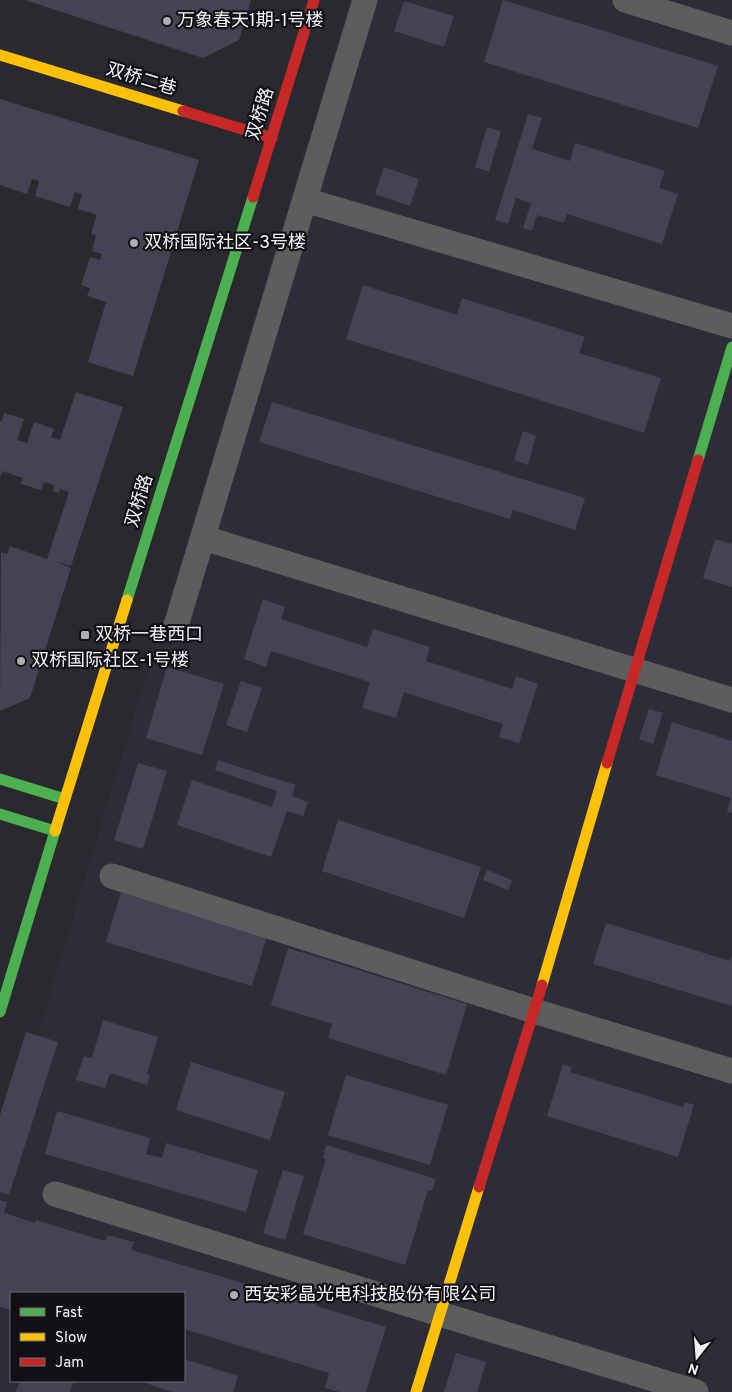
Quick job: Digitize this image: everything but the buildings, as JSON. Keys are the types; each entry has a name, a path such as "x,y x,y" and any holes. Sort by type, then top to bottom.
{"street":[{"name":"双桥路","path":"0,1012 314,0"},
{"path":"175,629 365,0"},
{"path":"625,0 732,33"},
{"name":"双桥二巷","path":"0,55 272,138"},
{"path":"305,200 732,326"},
{"path":"416,1392 534,1011 732,347"},
{"path":"204,538 732,700"},
{"path":"0,779 65,799"},
{"path":"0,814 55,831"},
{"path":"112,876 534,1011 732,1071"},
{"path":"55,1194 696,1392"}],"shaded area":[{"path":"350,0 732,0 732,1392 0,1392 0,1160"}],"traffic: fast":[{"path":"127,600 253,197"},
{"path":"698,460 732,347"},
{"path":"0,779 65,799"},
{"path":"0,814 55,831"},
{"path":"0,1012 55,831"}],"traffic: slow":[{"path":"0,55 183,111"},
{"path":"55,831 127,600"},
{"path":"542,985 607,763"},
{"path":"416,1392 479,1187"}],"traffic: jam":[{"path":"253,197 314,0"},
{"path":"183,111 272,138"},
{"path":"607,763 698,460"},
{"path":"479,1187 542,985"}],"place":[{"name":"万象春天1期-1号楼","path":"167,21"},
{"name":"双桥国际社区-3号楼","path":"134,243"},
{"name":"双桥一巷西口","path":"85,635"},
{"name":"双桥国际社区-1号楼","path":"21,661"},
{"name":"西安彩晶光电科技股份有限公司","path":"234,1295"}]}
